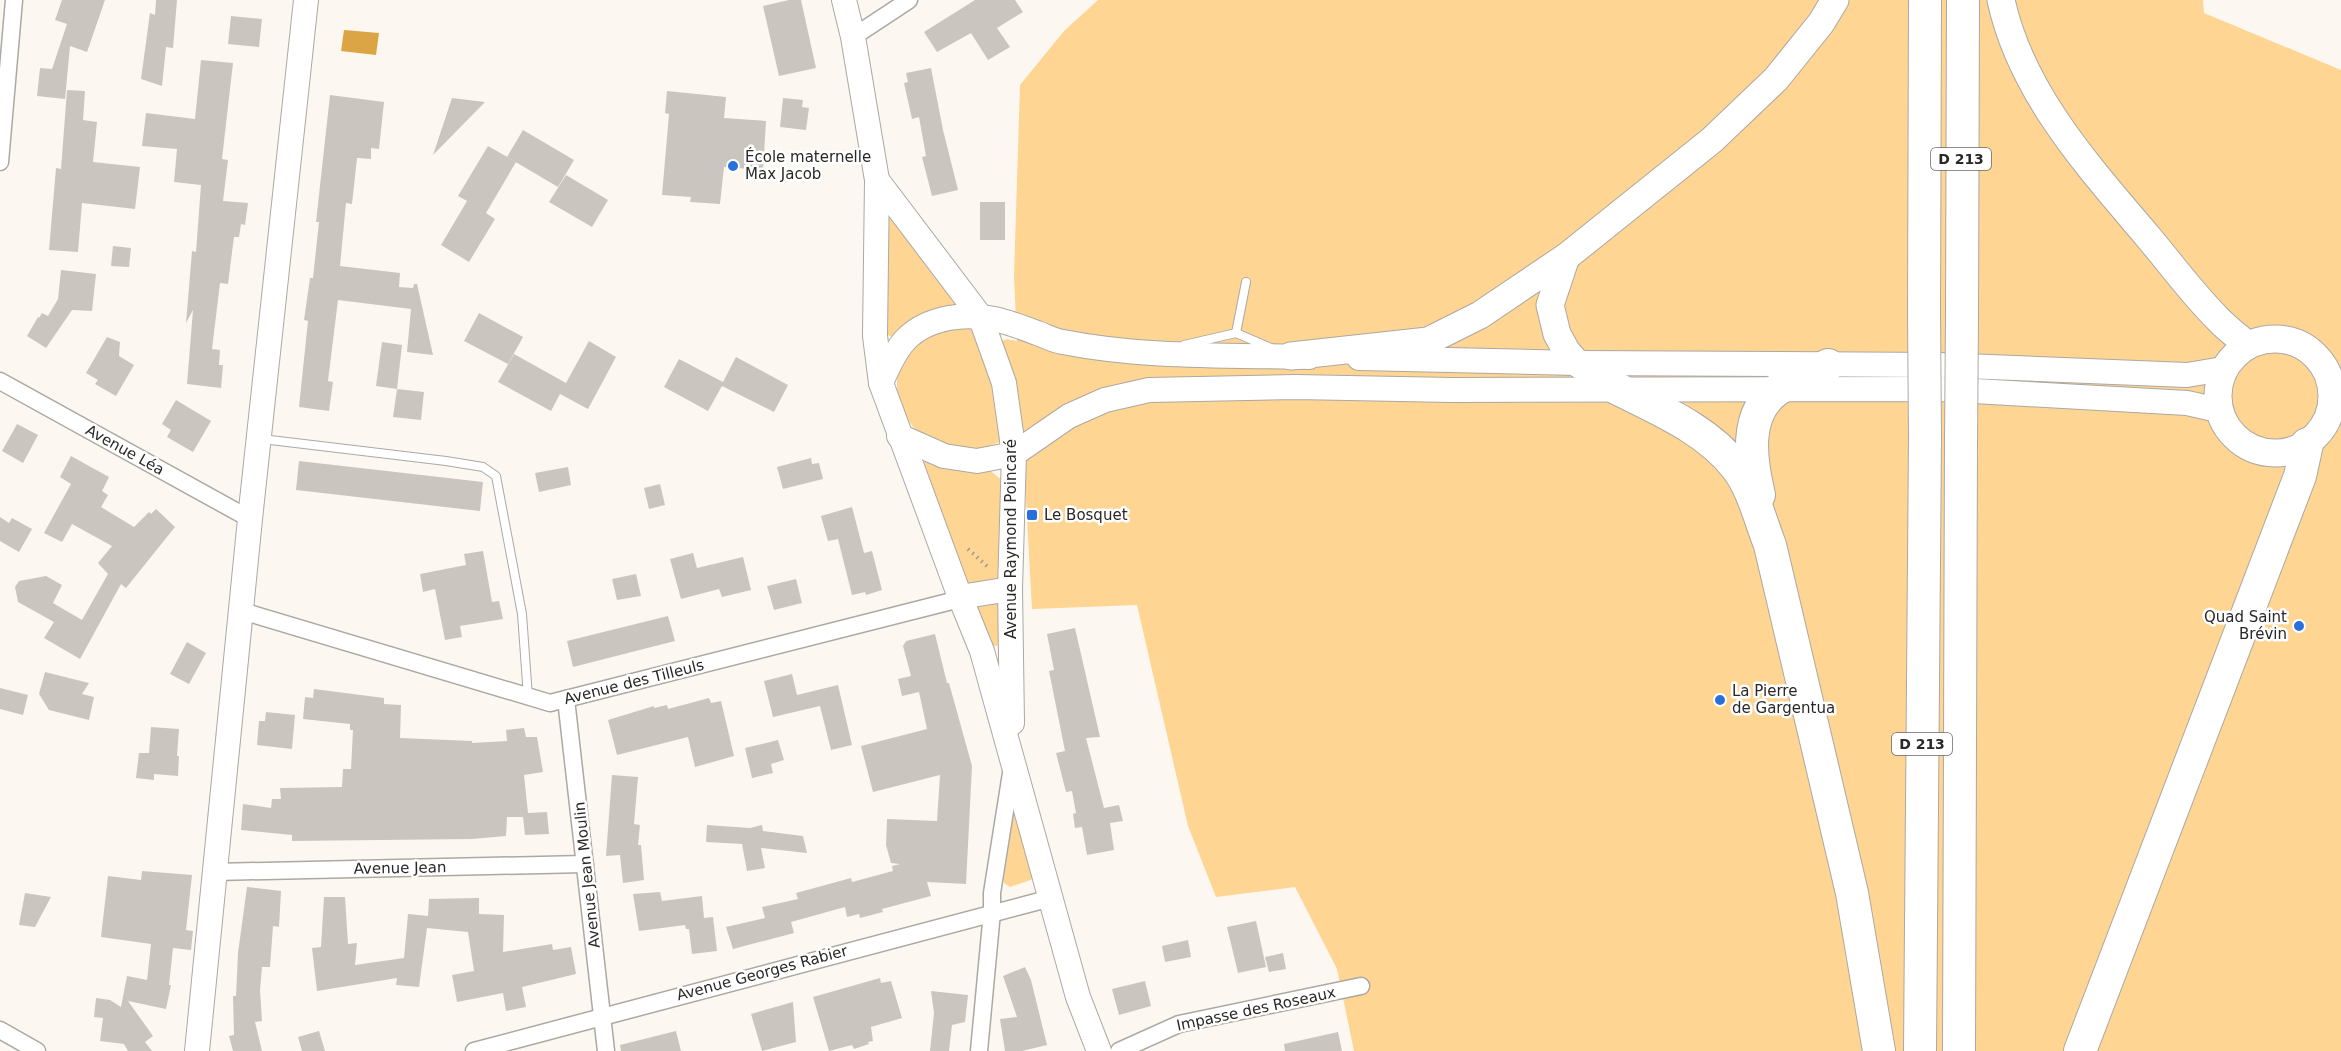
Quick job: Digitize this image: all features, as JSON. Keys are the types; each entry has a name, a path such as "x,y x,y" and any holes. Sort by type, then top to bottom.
{"highway":[{"name":"D 213","path":"1920,1051 1925,437 1925,0"},
{"name":"D 213","path":"1959,1051 1963,0"},
{"path":"1828,365 1777,391 1764,404 1755,420 1752,437 1752,465 1852,893 1879,1051"},
{"path":"1618,389 1681,421 1709,440 1737,469 1751,496 1770,545"},
{"path":"2080,1051 2300,476 2307,444"}],"main road":[{"path":"197,1051 258,439 306,0"},
{"name":"Avenue Raymond Poincaré","path":"844,0 853,37 877,180 875,336 881,383 942,551 982,651 1078,997 1099,1051"},
{"path":"1291,356 1428,341 1480,315 1566,257 1720,133 1776,79 1821,23 1836,0"},
{"path":"2001,0 2005,22 2021,64 2045,103 2093,171 2217,319 2248,345"},
{"name":"Avenue Raymond Poincaré","path":"877,180 980,315 1004,383 1014,454 1010,580 1013,758"},
{"path":"1566,257 1550,305 1557,334 1567,352 1577,363 1618,389"},
{"path":"881,383 895,351 916,328 948,318 980,315 1000,319 1061,342 1148,354 1577,363 1940,365 2187,375 2223,369"},
{"path":"2264,339 2282,339 2298,343 2333,366 2331,382 2335,415 2307,444 2290,452 2272,453 2254,450 2238,441 2226,427 2218,410 2218,382 2223,369 2234,355 2248,345 2264,339"},
{"path":"899,436 944,456 977,461 1014,454 1069,416 1105,400 1149,390 1296,387 1451,390 1939,389 2187,403 2218,410"},
{"path":"960,597 1010,580"}],"street":[{"path":"0,162 4,72 14,0"},
{"path":"853,37 909,0"},
{"name":"Avenue Léa","path":"0,381 250,519"},
{"name":"Avenue des Tilleuls","path":"242,611 550,703 948,602 960,597"},
{"name":"Avenue Jean Moulin","path":"566,699 606,1051"},
{"path":"979,1051 992,893 1013,758"},
{"name":"Avenue Jean","path":"215,872 585,864"},
{"name":"Avenue Georges Rabier","path":"474,1051 1051,898"},
{"name":"Impasse des Roseaux","path":"1119,1051 1179,1024 1361,986"},
{"path":"0,1030 37,1051"}],"lane":[{"path":"1236,333 1246,282"},
{"path":"1148,354 1236,333 1291,356"},
{"path":"258,439 446,461 483,467 496,476 522,614 528,697"}],"path":[{"path":"942,551 953,546 963,546 987,567 1000,571 1010,580"}],"shaded area":[{"path":"1098,0 2203,0 2204,13 2341,70 2341,1051 1354,1051 1337,969 1295,887 1216,897 1188,826 1137,605 1032,609 1022,428 1002,341 1007,339 1017,341 1014,277 1020,85 1064,31"},
{"path":"344,30 379,33 376,55 341,51"},
{"path":"885,209 957,304 894,337 889,336 886,332"},
{"path":"971,327 978,337 989,365 1000,442 978,450 947,445 917,432 901,411 897,398 897,374 911,347 941,330"},
{"path":"928,461 988,469 1002,480 1001,580 973,588 966,583 922,463"},
{"path":"1000,602 999,645 993,646 976,609 977,603"},
{"path":"1014,813 1016,813 1033,879 1010,887 1004,883 1004,879"}],"building":[{"path":"62,0 105,0 87,52 70,46 65,99 37,96 40,68 52,69 67,24 55,20"},
{"path":"156,0 177,0 173,48 166,47 162,86 141,79 150,13 155,15"},
{"path":"789,0 801,0 816,68 779,76 763,6"},
{"path":"975,0 1015,0 1023,12 997,28 1010,47 988,60 971,33 937,52 924,32"},
{"path":"231,16 262,19 259,47 228,44"},
{"path":"201,60 233,63 222,159 228,160 223,201 248,203 245,225 241,224 239,237 234,237 228,284 220,283 212,349 220,350 219,365 223,365 221,388 187,384 193,310 186,323 192,251 196,252 201,185 174,182 177,149 142,146 146,113 195,119"},
{"path":"931,68 958,190 932,196 922,157 926,156 919,117 912,119 904,83 908,82 906,73"},
{"path":"67,90 85,91 83,120 97,122 93,162 140,167 135,209 82,203 78,252 49,250 56,168 61,169"},
{"path":"667,91 726,97 724,118 766,121 763,170 724,167 720,204 690,202 691,197 662,195 669,114 665,113"},
{"path":"330,95 384,102 379,149 371,148 371,159 357,158 352,204 346,203 340,266 400,273 399,287 413,288 414,284 417,284 433,355 407,352 411,309 338,300 328,381 333,382 329,411 299,407 308,321 304,320 310,278 313,278 319,222 316,222"},
{"path":"452,98 485,102 433,155"},
{"path":"783,98 803,100 802,107 809,108 806,130 780,127"},
{"path":"523,130 574,160 558,187 507,157"},
{"path":"488,146 516,162 486,213 495,219 469,262 441,245 467,201 458,196"},
{"path":"566,175 608,200 592,227 549,202"},
{"path":"980,202 1005,202 1005,240 980,240"},
{"path":"113,246 131,248 129,267 111,266"},
{"path":"61,270 96,274 92,311 72,310 46,348 27,336 38,317 42,313 48,316 58,299"},
{"path":"479,313 523,337 508,364 464,341"},
{"path":"107,337 120,342 119,356 134,365 116,396 95,384 98,380 86,373"},
{"path":"589,341 616,357 588,409 560,394 551,411 498,382 514,354 566,383"},
{"path":"382,342 402,345 397,389 376,386"},
{"path":"736,357 788,385 774,412 722,386 708,411 664,387 679,359 723,382"},
{"path":"397,389 424,392 421,420 393,417"},
{"path":"176,400 211,421 193,452 167,437 171,430 162,424"},
{"path":"17,424 38,435 23,463 2,451"},
{"path":"71,456 109,477 102,491 108,495 101,507 134,527 149,512 151,514 156,509 175,527 126,588 121,584 80,659 44,638 54,622 18,602 15,587 19,581 46,576 62,585 53,603 82,620 108,574 98,563 112,546 72,524 62,542 44,533 71,484 60,477"},
{"path":"811,458 812,464 819,463 823,479 783,489 777,467"},
{"path":"299,461 483,482 480,511 296,490"},
{"path":"568,467 571,485 539,492 535,473"},
{"path":"660,484 665,505 649,509 644,488"},
{"path":"852,507 864,553 872,551 882,590 866,595 865,592 852,595 838,539 828,541 821,516"},
{"path":"0,517 9,523 12,518 32,529 19,552 0,541"},
{"path":"483,551 492,602 499,601 503,619 460,626 462,637 445,640 435,589 423,592 420,574 466,565 464,554"},
{"path":"693,553 697,568 743,557 751,590 722,597 719,589 681,599 670,559"},
{"path":"636,574 641,596 617,600 612,579"},
{"path":"796,579 802,603 774,610 767,586"},
{"path":"668,616 675,641 573,667 567,641"},
{"path":"1075,628 1100,737 1086,738 1104,808 1119,805 1123,821 1110,823 1114,850 1087,855 1082,827 1075,828 1073,814 1076,813 1072,791 1066,792 1056,753 1065,751 1049,671 1054,670 1047,634"},
{"path":"935,634 972,766 966,884 927,882 931,896 882,909 883,912 860,918 859,914 847,917 845,907 791,922 794,933 733,949 726,927 765,918 762,907 798,899 796,893 851,878 852,882 893,871 892,866 900,864 891,863 886,845 887,819 937,821 940,775 873,792 861,746 927,729 919,692 902,696 898,679 911,676 903,646 906,641"},
{"path":"187,642 206,653 189,684 170,674"},
{"path":"45,672 89,683 82,694 94,697 89,720 49,710 39,694"},
{"path":"792,674 797,695 838,685 852,745 831,750 820,706 773,717 764,681"},
{"path":"0,688 28,695 23,715 0,709"},
{"path":"314,689 384,698 384,704 401,705 400,738 472,741 472,743 507,741 506,730 524,728 526,737 537,737 543,772 524,775 528,813 547,812 549,834 525,835 523,817 507,817 506,836 472,839 292,841 292,835 241,830 243,804 271,808 272,799 281,799 280,788 342,787 343,769 351,769 353,730 350,730 350,724 303,719 305,697 313,698"},
{"path":"709,698 711,703 721,701 734,756 695,767 688,737 617,755 608,720 654,706 654,708 667,705 668,709"},
{"path":"266,712 295,715 292,749 257,745 259,721 265,721"},
{"path":"151,727 179,729 178,776 154,774 154,780 136,778 139,753 149,753"},
{"path":"778,740 784,760 771,764 773,773 752,778 745,748"},
{"path":"612,775 638,777 634,824 640,825 638,845 641,845 644,880 623,883 620,855 606,856"},
{"path":"707,825 750,828 762,825 763,831 803,836 807,853 761,848 765,868 747,871 742,844 706,842"},
{"path":"142,871 192,875 186,930 193,931 191,950 173,948 169,985 171,985 166,1009 128,1001 153,1036 145,1042 152,1051 128,1051 124,1044 100,1041 103,1018 94,1017 96,998 110,1000 121,1007 127,976 147,980 151,944 101,937 108,876 141,880"},
{"path":"247,887 281,891 279,927 273,926 270,967 262,967 260,990 262,1021 255,1022 262,1051 233,1051 229,1036 234,1035 233,996 236,996 238,953"},
{"path":"660,892 662,901 702,896 704,918 713,917 717,951 692,954 689,929 686,929 685,925 639,931 633,894"},
{"path":"25,893 51,897 35,927 19,925"},
{"path":"324,897 345,897 348,944 357,943 355,965 404,958 408,914 428,916 429,899 479,898 479,914 504,915 503,952 552,944 553,950 571,947 576,974 522,987 526,1007 506,1011 503,993 457,1002 452,975 474,971 468,932 427,928 419,987 396,985 397,978 317,991 312,948 321,947"},
{"path":"1256,921 1266,967 1238,973 1227,927"},
{"path":"1188,940 1191,957 1165,962 1162,946"},
{"path":"1283,953 1286,969 1269,972 1265,957"},
{"path":"1025,967 1031,980 1047,1045 1022,1051 1005,1051 1000,1019 1017,1017 1003,976"},
{"path":"880,978 881,983 891,981 902,1018 871,1027 873,1041 868,1042 869,1044 854,1049 852,1045 829,1051 813,997"},
{"path":"1145,981 1151,1006 1119,1015 1112,989"},
{"path":"931,991 968,995 965,1022 952,1025 949,1051 930,1051 934,1013"},
{"path":"793,1002 796,1042 762,1051 751,1014"},
{"path":"319,1031 325,1051 302,1051 298,1037"},
{"path":"676,1031 681,1051 621,1051 620,1045"},
{"path":"1338,1032 1342,1051 1285,1051 1284,1044"}],"place":[{"name":"École maternelle Max Jacob","path":"733,166"},
{"name":"Le Bosquet","path":"1032,515"},
{"name":"Quad Saint Brévin","path":"2299,626"},
{"name":"La Pierre de Gargentua","path":"1720,700"}]}
